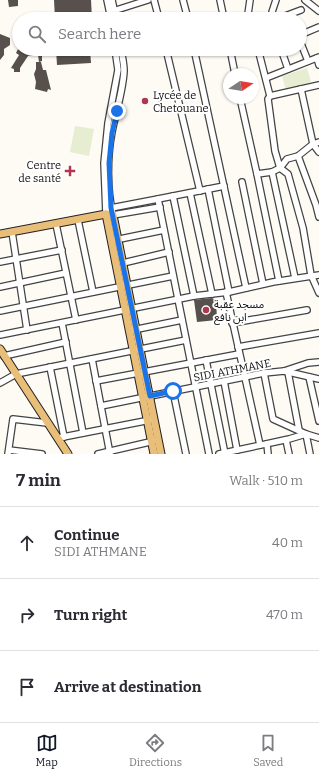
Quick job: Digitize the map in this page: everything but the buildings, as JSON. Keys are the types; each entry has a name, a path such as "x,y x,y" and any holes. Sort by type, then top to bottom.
{"main road":[{"path":"0,234 78,220 110,212 155,441 161,454"},
{"path":"115,240 123,263 124,286"},
{"path":"0,348 48,423 61,437 66,452"},
{"path":"154,454 155,441"}],"street":[{"path":"107,0 112,11"},
{"path":"112,0 112,11"},
{"path":"112,11 148,0"},
{"path":"154,0 157,12"},
{"path":"184,0 187,12"},
{"path":"220,0 223,12"},
{"path":"248,12 250,0"},
{"path":"272,12 276,0"},
{"path":"305,0 319,12"},
{"path":"296,12 301,10"},
{"path":"307,32 319,27"},
{"path":"117,56 121,69"},
{"path":"110,212 106,163 122,82 121,56"},
{"path":"168,56 200,191"},
{"path":"196,56 246,288"},
{"path":"231,56 234,68"},
{"path":"260,56 270,96 268,99 275,151 280,168 288,174 304,228 311,275 317,283 319,293"},
{"path":"283,56 288,69"},
{"path":"306,56 308,61"},
{"path":"266,78 318,58 319,65"},
{"path":"270,96 319,85"},
{"path":"301,89 319,152"},
{"path":"241,104 279,281"},
{"path":"257,174 272,172 280,168 287,159 298,156 316,143"},
{"path":"298,156 319,217"},
{"path":"272,172 295,278"},
{"path":"242,182 263,284"},
{"path":"110,212 158,199 224,186"},
{"path":"208,189 232,323 260,445"},
{"path":"190,193 212,294"},
{"path":"173,196 194,296"},
{"path":"158,199 209,454"},
{"path":"110,212 160,207"},
{"path":"78,220 93,292"},
{"path":"56,224 76,320"},
{"path":"115,240 164,230"},
{"path":"12,232 27,330"},
{"path":"0,262 62,250"},
{"path":"123,263 168,252"},
{"path":"0,287 66,273"},
{"path":"0,335 194,296 227,292 311,275 319,275"},
{"path":"0,311 173,276"},
{"path":"232,323 307,310"},
{"path":"133,330 182,320"},
{"path":"62,323 83,433"},
{"path":"238,347 319,333"},
{"path":"0,383 16,374 186,340"},
{"path":"4,356 66,342"},
{"path":"96,381 239,354"},
{"path":"92,359 109,453"},
{"path":"206,360 225,453"},
{"path":"298,430 286,371 308,363 319,362"},
{"path":"50,367 61,437 151,420"},
{"name":"SIDI ATHMANE","path":"101,406 264,373 286,371 319,379"},
{"path":"264,373 273,419 306,434 319,438"},
{"path":"309,377 319,421"},
{"path":"224,381 237,450"},
{"path":"173,391 186,454"},
{"path":"42,454 8,452 13,419 48,423"},
{"path":"218,454 237,450 245,451 260,445 306,434"},
{"path":"306,434 310,454"},
{"path":"286,440 289,454"},
{"path":"98,454 109,453 155,441"},
{"path":"267,444 268,454"}],"green space":[{"path":"307,68 311,82 286,90 282,76"},
{"path":"75,126 94,129 89,156 70,152"}],"place":[{"name":"Lycée de Chetouane","path":"145,101"},
{"name":"Centre de santé","path":"70,171"},
{"name":"مسجد عقبة ابن نافع","path":"206,310"}],"route":[{"path":"117,111 112,133 109,163 111,208 150,396 173,391"}]}
